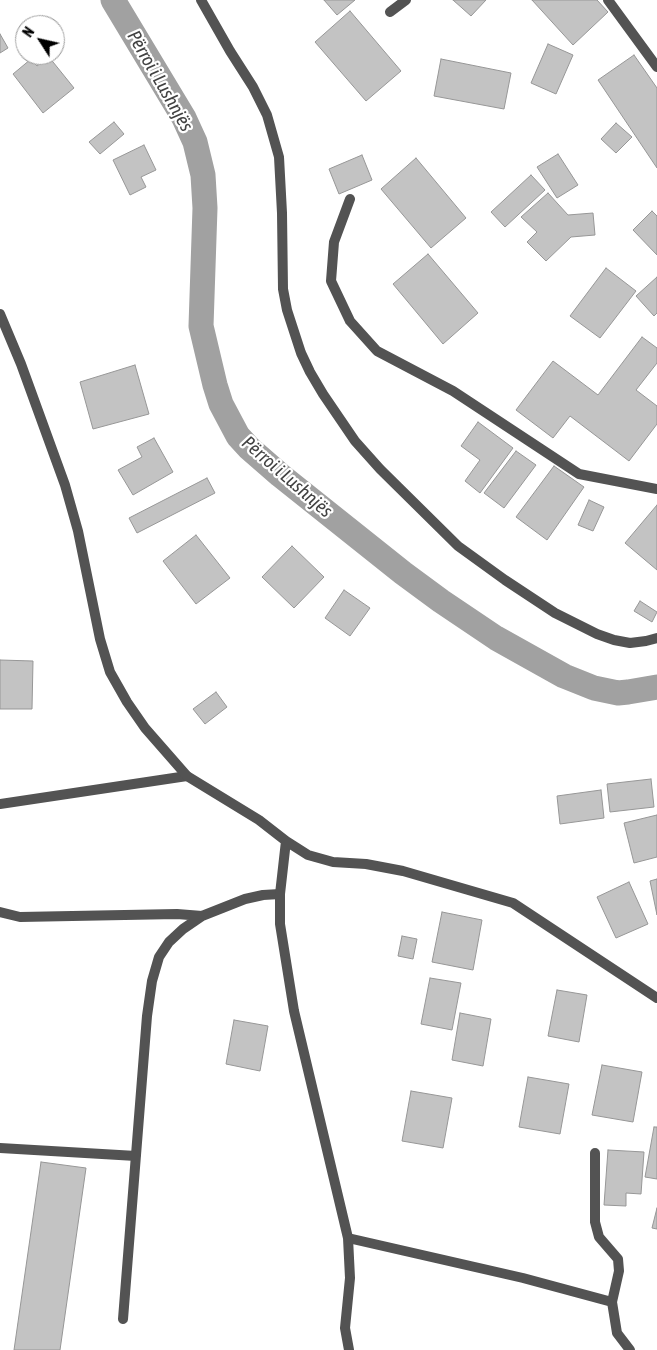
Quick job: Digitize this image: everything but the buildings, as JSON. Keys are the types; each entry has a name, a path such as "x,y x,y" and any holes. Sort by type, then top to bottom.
{"street":[{"path":"201,0 253,87 267,115 279,157 283,289 287,310 301,353 310,372 346,428 380,469 446,534 468,554 505,580 555,613 597,634 630,643 657,638"},
{"path":"390,12 406,0"},
{"path":"608,0 657,67"},
{"path":"350,198 334,242 331,281 350,321 377,351 453,391 578,474 657,489"},
{"path":"0,314 21,364 65,486 78,531 100,639 110,672 127,702 146,728 187,776 259,820 308,855 333,862 366,864 403,871 513,903 657,998"},
{"path":"0,804 187,776"},
{"path":"286,841 280,894 280,924 294,1011 348,1238 350,1278 345,1328 349,1350"},
{"path":"123,1319 152,981 159,957 169,942 183,929 202,916 245,899 280,894"},
{"path":"0,912 20,917 177,914 202,916"},
{"path":"0,1148 136,1156"},
{"path":"595,1153 595,1222 599,1238 618,1259 620,1270 612,1302 617,1333 630,1350"},
{"path":"348,1238 523,1278 612,1302"}],"waterway":[{"name":"Përroi i Lushnjës","path":"113,0 184,118 195,142 203,175 205,208 201,326 221,404 238,436 280,475 403,573 496,638 564,676 594,688 618,693 657,687"}]}
